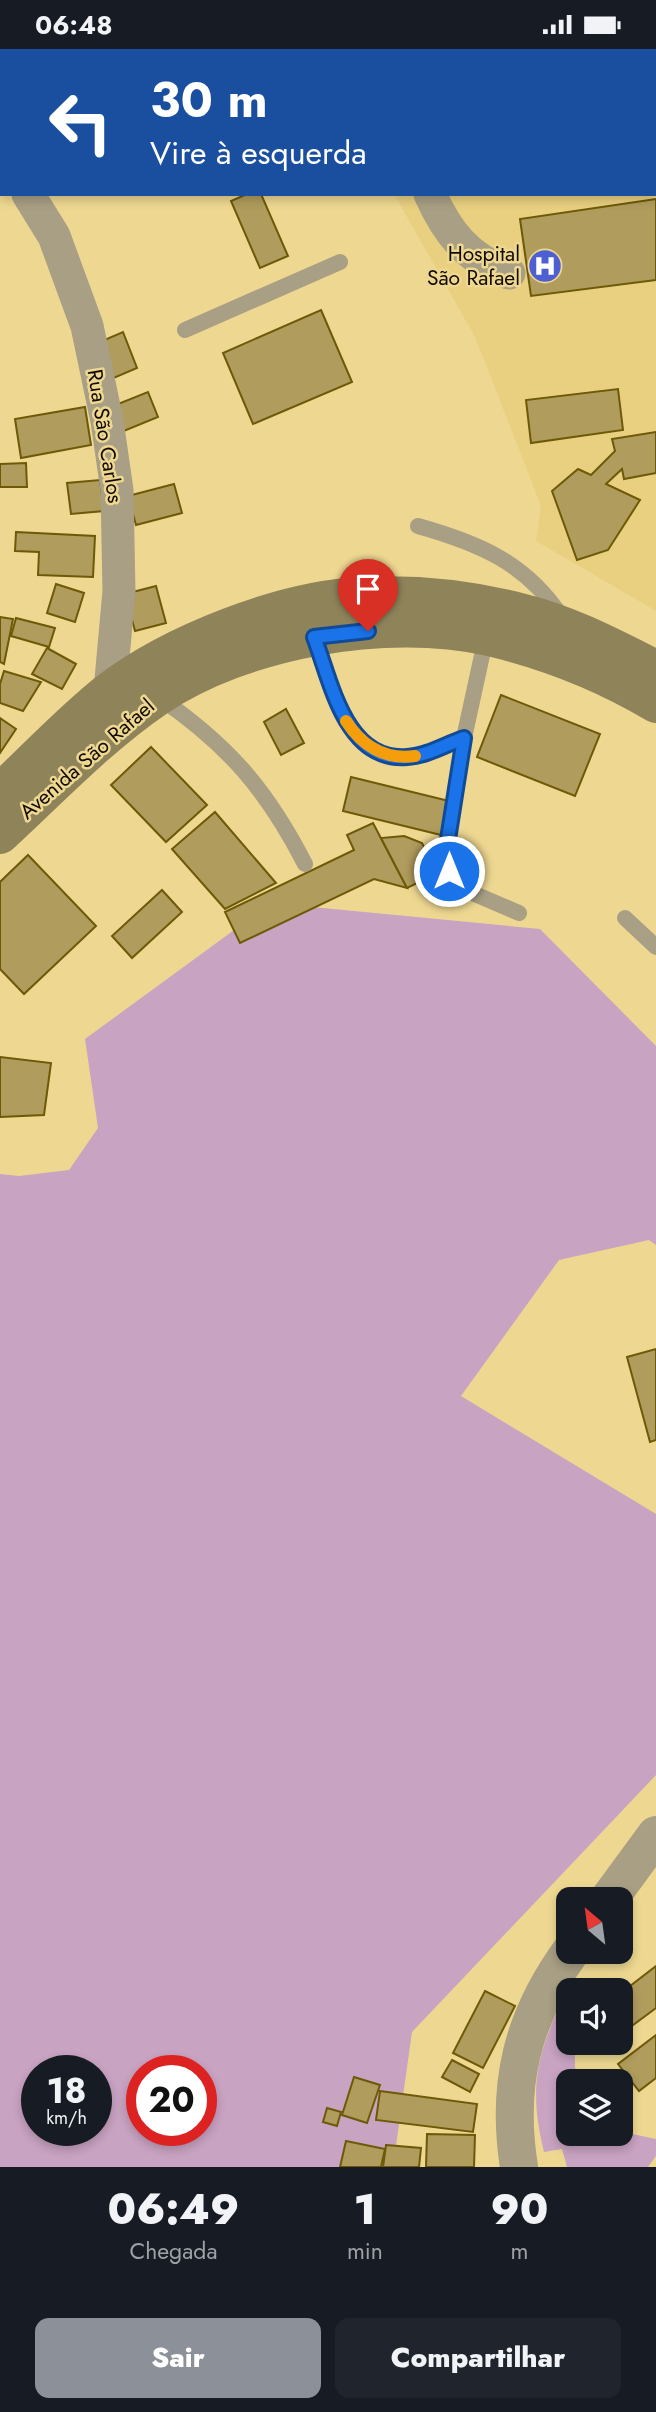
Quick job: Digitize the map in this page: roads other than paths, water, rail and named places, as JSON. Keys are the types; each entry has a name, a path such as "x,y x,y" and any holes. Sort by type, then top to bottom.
{"main road":[{"name":"Avenida São Rafael","path":"0,792 110,691 163,657 222,629 287,609 359,596 442,598 525,613 570,629 656,669"},
{"name":"Avenida São Rafael","path":"0,835 116,728 158,697 207,670 257,650 314,637 368,631 429,630 486,637 544,652 615,680 656,704"}],"street":[{"name":"Rua São Carlos","path":"29,196 54,236 87,326 107,421 117,490 119,591 110,691"},
{"path":"431,196 450,233 468,253 491,268 509,274"},
{"path":"618,1887 656,1835"},
{"path":"519,2167 513,2130 517,2066 531,2020 550,1980 562,1964"}],"lane":[{"path":"185,330 340,262"},
{"path":"418,526 476,545 525,573 570,629"},
{"path":"314,637 345,718 361,741 372,749 404,757 421,755 464,738"},
{"path":"486,637 464,738 446,852 449,871 463,889 519,912"},
{"path":"615,680 656,723"},
{"path":"158,697 195,723 231,755 262,791 305,865"},
{"path":"625,918 656,947"}],"place":[{"name":"Hospital São Rafael","path":"545,266"}]}
